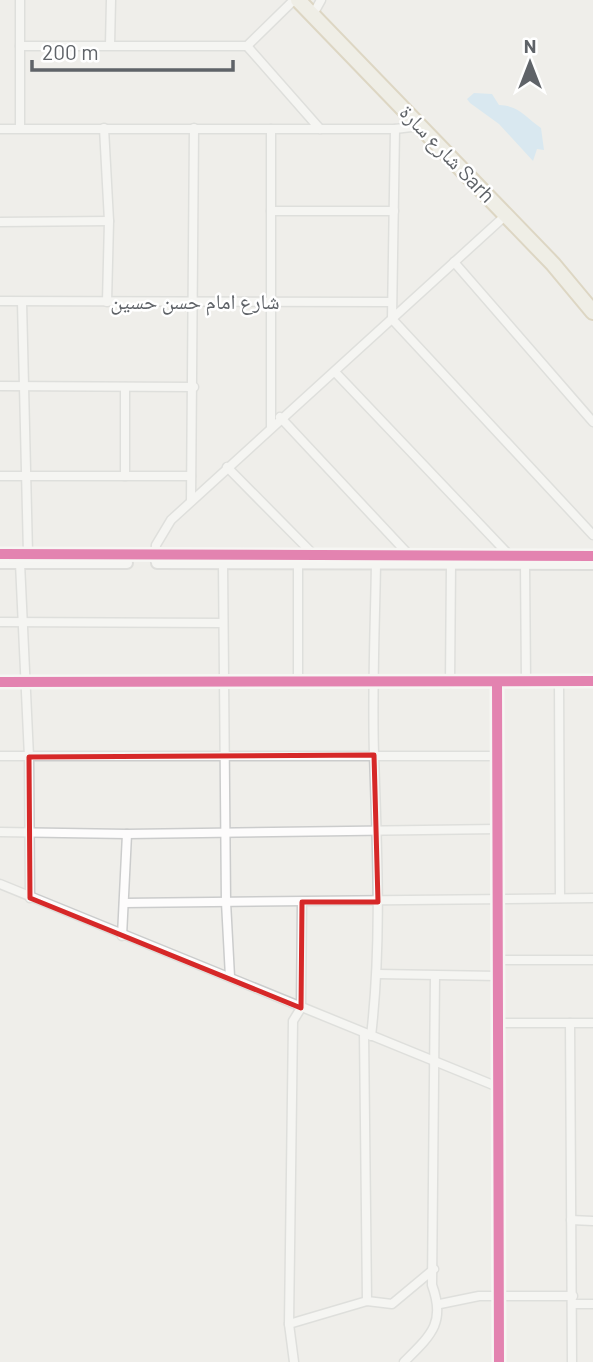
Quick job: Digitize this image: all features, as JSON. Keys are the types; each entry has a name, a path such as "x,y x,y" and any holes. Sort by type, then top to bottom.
{"highway":[{"name":"شارع سارة Sarh","path":"296,0 506,215 593,312"},
{"name":"شارع سارة Sarh","path":"315,3 511,210 593,303"}],"street":[{"path":"20,0 20,128"},
{"path":"110,46 111,0"},
{"path":"20,46 247,46 296,0"},
{"path":"247,46 320,129"},
{"path":"0,129 395,130 420,127"},
{"path":"104,128 109,221 107,302"},
{"path":"191,501 194,128"},
{"path":"271,129 271,427"},
{"path":"395,130 392,319 593,535"},
{"path":"271,211 394,211"},
{"path":"155,559 161,534 191,501 506,215"},
{"path":"0,222 109,221"},
{"path":"454,262 592,418"},
{"name":"شارع امام حسن حسين","path":"0,302 391,302"},
{"path":"22,302 25,477 20,622 29,757 30,898"},
{"path":"335,372 510,557"},
{"path":"0,386 194,387"},
{"path":"125,387 125,476"},
{"path":"281,417 410,556"},
{"path":"227,467 314,555"},
{"path":"0,476 191,475"},
{"path":"0,554 24,559"},
{"path":"0,563 24,559 314,555 593,556"},
{"path":"155,559 223,564 593,564"},
{"path":"298,563 298,681"},
{"path":"367,1301 368,1035 378,974 378,830 374,755 376,563"},
{"path":"223,564 226,902 230,978"},
{"path":"450,682 451,564"},
{"path":"526,564 526,682"},
{"path":"0,622 223,623"},
{"path":"0,682 593,681"},
{"path":"559,682 560,898"},
{"path":"497,683 499,1362"},
{"path":"0,757 496,756"},
{"path":"0,832 127,834 498,829"},
{"path":"122,936 127,834"},
{"path":"0,884 122,936 498,1087"},
{"path":"124,903 593,898"},
{"path":"293,1362 289,1324 293,1021 300,1008 302,902"},
{"path":"498,960 593,960"},
{"path":"378,974 498,976"},
{"path":"404,1362 434,1326 440,1304 432,1285 435,976"},
{"path":"498,1023 593,1023"},
{"path":"570,1023 572,1362"},
{"path":"571,1220 593,1221"},
{"path":"289,1324 367,1301 392,1304 434,1269"},
{"path":"440,1304 463,1298 499,1296 573,1300 593,1304"}],"highlighted area":[{"path":"374,755 378,902 302,902 301,1008 30,898 29,757"}],"water":[{"path":"474,93 492,94 499,105 517,110 541,128 544,150 537,149 533,161 499,124 470,103 467,99"}],"cycle path":[{"path":"0,554 593,556"},
{"path":"0,682 593,681"},
{"path":"497,683 499,1362"}]}
